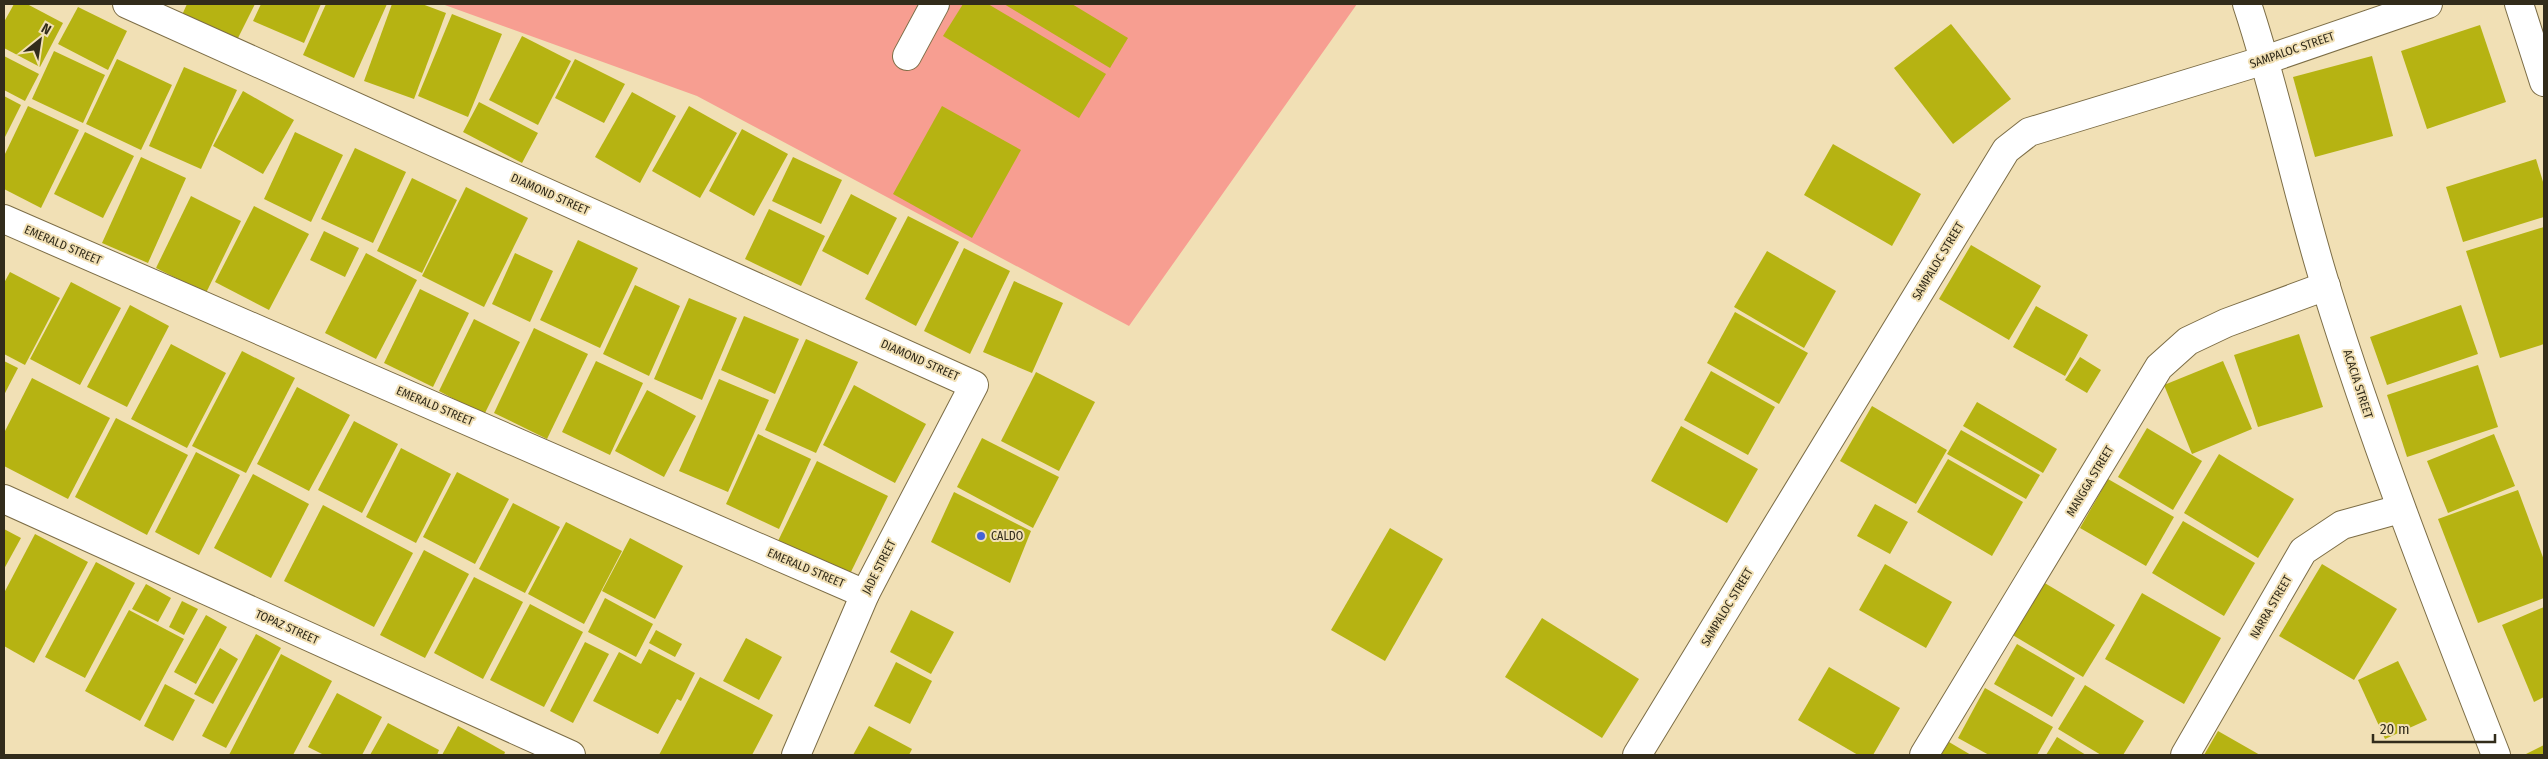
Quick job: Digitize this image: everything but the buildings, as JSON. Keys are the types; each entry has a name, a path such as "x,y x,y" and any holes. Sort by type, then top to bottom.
{"street":[{"name":"DIAMOND STREET","path":"127,4 974,385"},
{"path":"907,56 935,4"},
{"name":"ACACIA STREET","path":"2247,4 2265,60 2326,286 2400,509 2496,755"},
{"name":"SAMPALOC STREET","path":"1637,755 2006,150 2029,132 2265,60 2428,4"},
{"path":"2519,4 2544,82"},
{"name":"EMERALD STREET","path":"4,219 865,594"},
{"name":"MANGGA STREET","path":"1924,755 2159,367 2188,341 2226,323 2326,286"},
{"name":"JADE STREET","path":"796,755 865,594 974,385"},
{"name":"TOPAZ STREET","path":"4,499 571,755"},
{"name":"NARRA STREET","path":"2185,755 2303,551 2342,525 2400,509"}],"shaded area":[{"path":"442,4 1357,4 1129,326 697,96"}],"place":[{"name":"CALDO","path":"981,536"}]}
